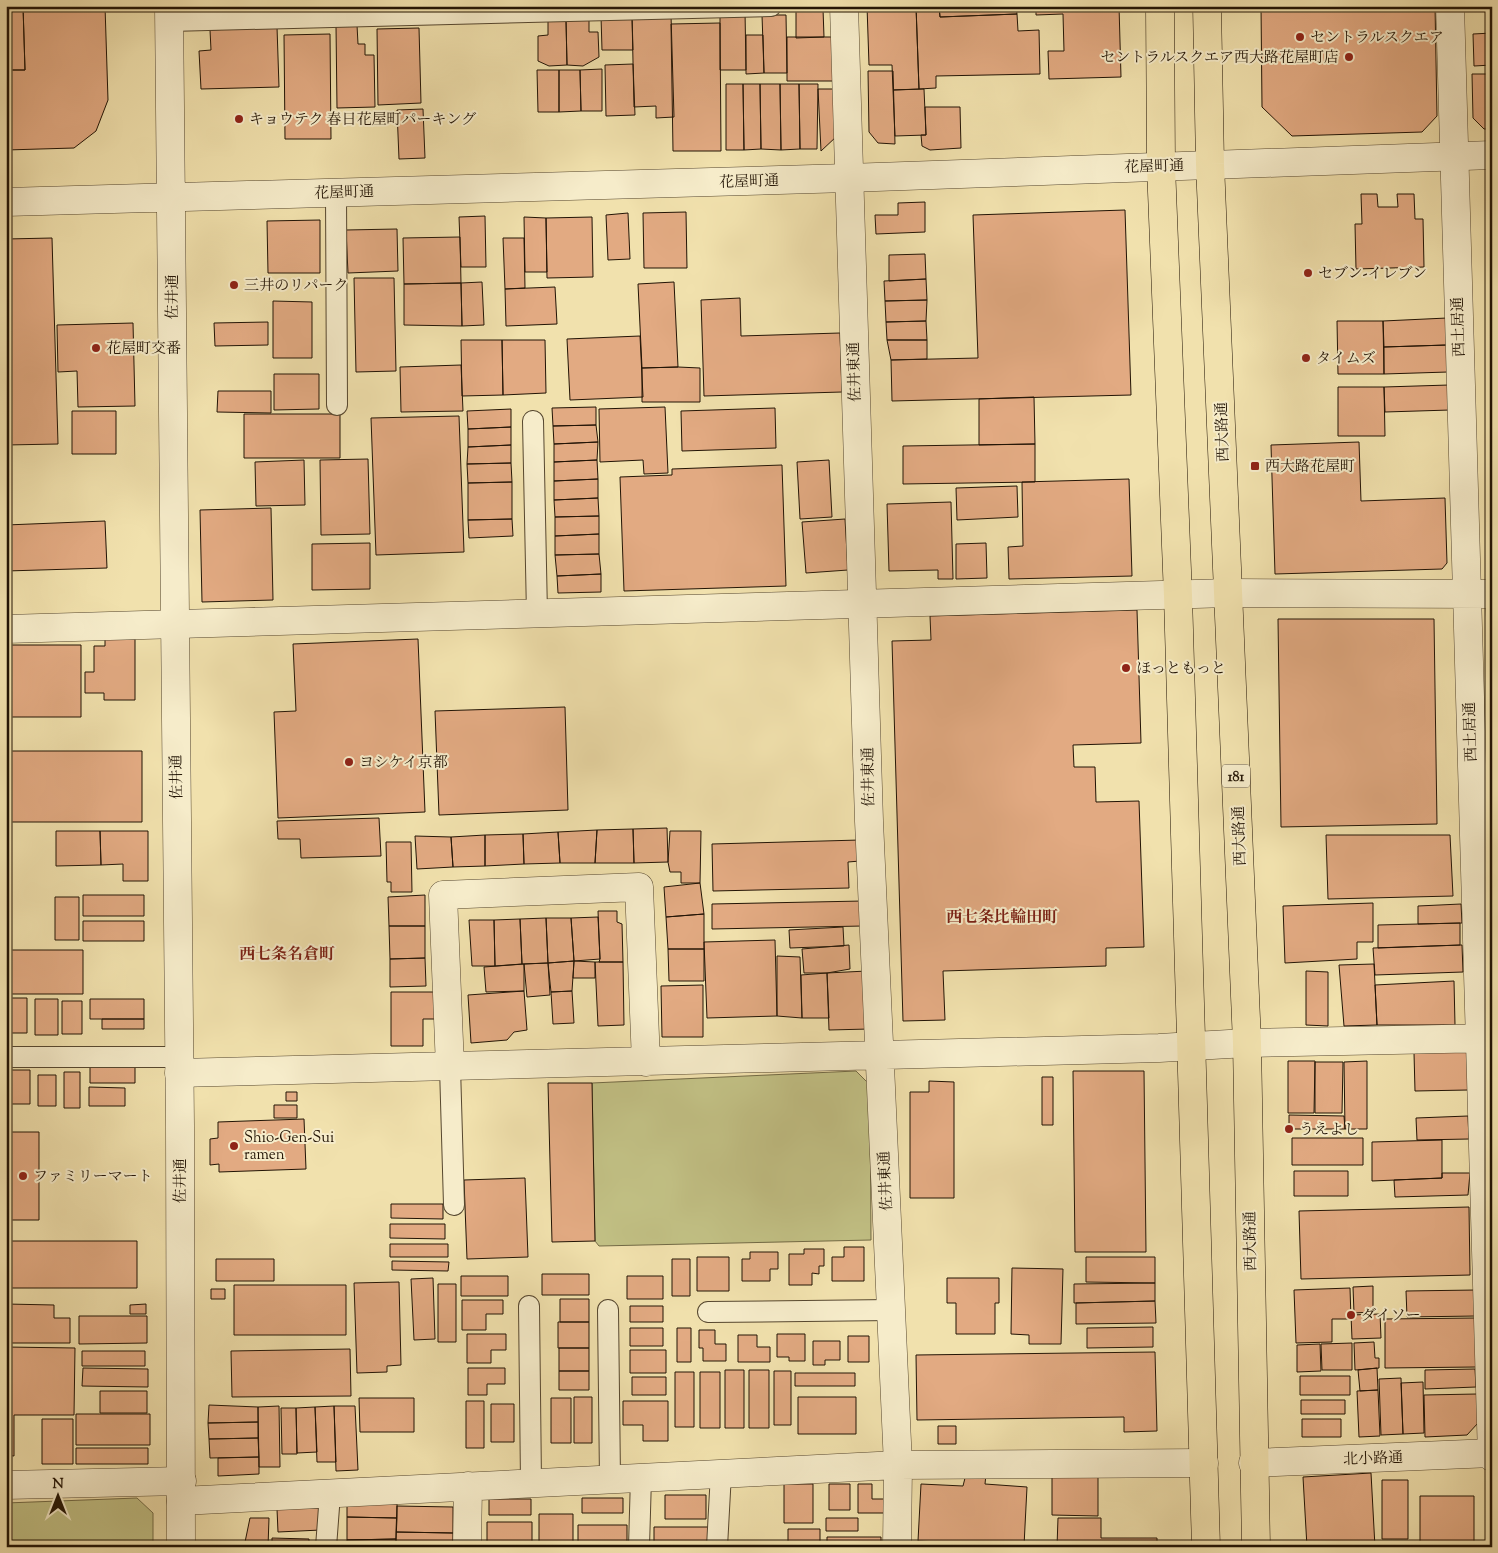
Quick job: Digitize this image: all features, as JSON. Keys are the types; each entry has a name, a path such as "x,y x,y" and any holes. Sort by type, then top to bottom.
{"main road":[{"path":"1160,6 1162,166 1178,596 1206,1547"},
{"name":"西大路通","path":"1207,6 1210,164 1247,1043 1256,1547"}],"street":[{"name":"佐井東通","path":"844,6 862,605 879,1056 898,1464 897,1547"},
{"name":"西土居通","path":"1450,6 1453,156 1479,594 1492,1457"},
{"name":"佐井通","path":"170,14 181,1547"},
{"name":"花屋町通","path":"6,202 848,178 1492,155"},
{"path":"6,629 1229,594 1479,594"},
{"path":"450,1067 443,895 639,887 646,1062"},
{"path":"179,1065 450,1067 1190,1047 1247,1043 1486,1038"},
{"name":"北小路通","path":"1253,1463 1492,1453"},
{"path":"6,1485 330,1494 898,1464 1204,1463"},
{"path":"466,1547 468,1486"}],"lane":[{"path":"170,14 772,6"},
{"path":"336,192 337,405"},
{"path":"533,421 538,614"},
{"path":"11,1057 179,1065"},
{"path":"450,1067 454,1205"},
{"path":"529,1306 532,1483"},
{"path":"608,1310 610,1479"},
{"path":"708,1312 891,1310"},
{"path":"717,1547 721,1474"},
{"path":"639,1547 641,1477"},
{"path":"326,1547 330,1494"}],"shaded area":[{"path":"856,1071 870,1085 871,1240 599,1246 595,1241 592,1083"},
{"path":"137,1498 153,1513 153,1547 6,1547 6,1503"}],"building":[{"path":"6,6 23,6 25,70 6,70"},
{"path":"23,6 105,6 108,100 96,131 74,148 6,150 6,70 25,70"},
{"path":"867,6 916,6 919,89 893,90 892,65 869,65"},
{"path":"916,6 939,6 940,17 1017,14 1018,31 1039,30 1040,74 936,76 936,88 919,89"},
{"path":"939,6 1016,6 1017,14 940,17"},
{"path":"1036,6 1119,6 1121,77 1049,79 1048,51 1064,51 1063,14 1036,15"},
{"name":"セントラルスクエア西大路花屋町店","path":"1261,6 1435,6 1437,116 1422,132 1292,136 1262,107"},
{"path":"823,9 824,37 796,38 796,10"},
{"path":"745,11 746,70 720,70 720,12"},
{"path":"671,15 674,117 656,118 656,106 634,107 632,16"},
{"path":"762,15 786,15 787,73 764,73"},
{"path":"601,16 632,16 633,50 602,50"},
{"path":"589,18 589,32 598,32 599,57 583,66 567,65 566,20"},
{"path":"548,20 566,20 567,65 549,66 538,61 538,36 548,35"},
{"path":"720,23 721,151 673,151 671,24"},
{"path":"357,25 358,44 365,44 365,55 374,55 375,107 337,108 336,26"},
{"path":"277,27 279,87 201,89 199,51 211,50 210,30"},
{"path":"419,28 421,103 378,105 377,29"},
{"path":"1492,33 1492,65 1474,66 1473,34"},
{"path":"330,34 331,139 285,139 284,35"},
{"path":"746,35 763,35 764,73 746,74"},
{"path":"787,37 833,37 833,81 787,81"},
{"path":"633,64 635,115 606,116 605,65"},
{"path":"602,69 602,111 581,111 580,70"},
{"path":"537,70 559,70 559,112 538,112"},
{"path":"559,70 580,70 581,111 559,112"},
{"path":"868,71 893,71 895,144 878,143 869,132"},
{"path":"1472,74 1492,74 1492,129 1484,129 1473,118"},
{"path":"726,84 743,84 744,150 726,150"},
{"path":"743,84 760,84 761,149 744,150"},
{"path":"760,84 780,84 781,150 761,149"},
{"path":"780,84 799,84 800,149 781,150"},
{"path":"799,84 818,84 817,149 800,149"},
{"path":"818,89 835,89 837,136 821,151"},
{"path":"924,89 926,135 895,136 893,90"},
{"path":"925,107 960,107 961,148 930,150 922,146 921,135 926,135"},
{"path":"423,109 425,158 399,159 397,110"},
{"path":"1361,194 1377,194 1378,207 1398,207 1397,194 1414,194 1415,219 1423,219 1424,267 1356,269 1355,224 1362,224"},
{"path":"1487,196 1492,196 1492,247 1488,248"},
{"path":"925,202 925,232 876,234 875,215 898,215 898,203"},
{"path":"1125,210 1131,395 892,401 891,360 978,358 973,215"},
{"path":"686,212 687,268 644,268 643,213"},
{"path":"628,213 630,259 608,260 606,215"},
{"path":"485,216 486,267 461,267 459,217"},
{"path":"524,217 546,218 547,272 525,272"},
{"path":"592,217 593,277 547,278 546,218"},
{"path":"320,220 320,273 268,273 267,221"},
{"path":"397,229 398,271 348,273 346,230"},
{"path":"460,237 461,283 404,284 403,238"},
{"path":"52,238 58,444 6,445 6,239"},
{"path":"503,238 524,238 525,288 505,289"},
{"path":"925,254 926,279 889,281 889,255"},
{"path":"354,278 394,278 396,371 356,372"},
{"path":"926,279 927,300 885,301 884,281"},
{"path":"482,282 484,325 462,326 461,283"},
{"path":"674,282 678,367 642,368 638,284"},
{"path":"461,283 462,326 404,325 404,284"},
{"path":"555,287 557,324 506,326 505,289"},
{"path":"740,298 741,336 840,333 842,392 704,396 701,300"},
{"path":"927,300 926,321 886,322 885,301"},
{"path":"273,301 312,302 312,358 273,358"},
{"path":"1447,318 1447,345 1384,347 1383,321"},
{"path":"926,321 927,340 887,340 886,322"},
{"path":"1337,321 1383,321 1384,374 1338,374"},
{"path":"268,322 268,345 215,346 214,323"},
{"name":"花屋町交番","path":"133,323 135,406 78,407 77,371 58,372 57,325"},
{"path":"640,336 643,397 570,400 567,339"},
{"path":"461,340 502,340 503,395 462,396"},
{"path":"502,340 545,340 546,393 503,395"},
{"path":"887,340 927,340 927,359 891,360"},
{"path":"1447,345 1448,372 1384,374 1384,347"},
{"path":"461,365 463,411 401,412 400,367"},
{"path":"642,368 700,368 700,402 642,402"},
{"path":"274,374 319,374 319,409 274,410"},
{"path":"1449,385 1450,410 1385,412 1384,387"},
{"path":"1338,387 1384,387 1385,436 1338,436"},
{"path":"218,391 271,391 271,413 217,412"},
{"path":"1034,397 1035,444 979,445 979,399"},
{"path":"596,407 596,425 553,426 552,408"},
{"path":"665,407 668,473 644,474 643,460 600,462 599,409"},
{"path":"775,408 776,448 682,451 681,411"},
{"path":"511,409 511,427 468,429 467,411"},
{"path":"72,411 116,411 116,454 72,454"},
{"path":"244,414 340,414 340,458 244,458"},
{"path":"459,416 464,552 376,555 371,418"},
{"path":"596,425 598,442 554,444 553,426"},
{"path":"511,427 511,445 468,447 468,429"},
{"path":"598,442 597,460 554,462 554,444"},
{"path":"1359,442 1361,501 1445,498 1447,563 1442,569 1275,574 1271,445"},
{"path":"1035,444 1035,482 903,484 903,446"},
{"path":"511,445 511,463 467,464 468,447"},
{"path":"368,459 370,534 321,535 320,460"},
{"path":"304,460 305,505 256,506 255,462"},
{"path":"597,460 598,479 554,481 554,462"},
{"path":"829,460 832,517 800,519 797,462"},
{"path":"511,463 512,482 468,483 467,464"},
{"path":"782,465 786,586 624,591 620,477 672,475 672,469"},
{"path":"598,479 598,498 554,500 554,481"},
{"path":"1129,479 1132,576 1009,579 1008,547 1023,546 1022,482"},
{"path":"512,482 512,519 468,520 468,483"},
{"path":"1017,486 1018,517 957,520 956,488"},
{"path":"598,498 599,516 555,517 554,500"},
{"path":"951,502 953,579 938,579 938,570 889,571 887,504"},
{"path":"271,508 273,600 202,602 200,510"},
{"path":"599,516 599,534 555,536 555,517"},
{"path":"512,519 513,536 469,538 468,520"},
{"path":"845,519 848,570 806,573 802,522"},
{"path":"105,521 107,568 6,571 6,525"},
{"path":"599,534 599,554 555,555 555,536"},
{"path":"370,543 370,589 312,590 312,544"},
{"path":"986,543 987,578 956,579 956,544"},
{"path":"599,554 601,574 557,576 555,555"},
{"path":"601,574 601,592 558,593 557,576"},
{"path":"1486,606 1492,606 1492,677 1489,677"},
{"path":"1137,610 1141,743 1073,745 1074,767 1095,767 1096,802 1139,801 1144,947 1106,948 1106,966 943,971 945,1020 903,1021 892,641 931,640 930,616"},
{"path":"1278,619 1434,619 1437,824 1281,827"},
{"path":"105,639 135,639 135,700 104,700 104,693 85,693 85,672 94,672 94,646 105,646"},
{"name":"ヨシケイ京都","path":"418,639 425,812 278,818 274,712 296,711 293,644"},
{"path":"6,645 81,645 81,717 6,717"},
{"path":"1489,679 1492,679 1492,698 1489,698"},
{"path":"1488,701 1492,701 1492,733 1489,733"},
{"path":"565,707 568,810 439,815 435,711"},
{"path":"6,751 142,751 142,822 6,822"},
{"path":"379,818 381,856 301,858 300,839 278,839 277,821"},
{"path":"667,828 668,862 634,863 633,829"},
{"path":"633,829 634,863 595,863 597,830"},
{"path":"597,830 595,863 560,863 558,832"},
{"path":"56,831 100,831 101,865 56,866"},
{"path":"100,831 148,831 148,881 123,881 123,864 101,865"},
{"path":"670,831 701,831 700,883 681,883 681,872 670,872 668,862"},
{"path":"558,832 560,863 524,864 523,834"},
{"path":"523,834 524,864 485,866 485,835"},
{"path":"485,835 485,866 453,867 451,837"},
{"path":"1326,835 1450,835 1453,896 1328,899"},
{"path":"415,836 451,837 453,867 417,869"},
{"path":"860,840 860,861 848,862 849,888 713,891 712,844"},
{"path":"386,842 411,842 412,892 391,892 391,882 387,882"},
{"path":"700,883 704,914 666,917 664,887"},
{"path":"83,895 144,895 144,916 83,916"},
{"path":"425,895 425,926 389,926 388,897"},
{"path":"55,897 79,897 79,940 55,940"},
{"path":"863,901 863,926 712,929 712,904"},
{"path":"1373,903 1373,942 1357,942 1357,959 1285,963 1283,906"},
{"path":"1461,904 1462,923 1418,924 1418,906"},
{"path":"598,911 617,911 617,922 622,924 623,962 599,962"},
{"path":"704,914 704,949 668,949 666,917"},
{"path":"598,917 600,959 574,961 571,918"},
{"path":"546,918 571,918 574,961 548,963"},
{"path":"546,918 548,963 522,964 520,919"},
{"path":"520,919 522,964 495,966 494,920"},
{"path":"469,920 494,920 495,966 472,966"},
{"path":"83,921 144,921 144,941 83,941"},
{"path":"1460,923 1460,945 1378,948 1378,925"},
{"path":"389,926 425,926 425,958 390,959"},
{"path":"843,927 844,946 790,948 789,930"},
{"path":"775,940 777,1016 707,1018 704,942"},
{"path":"849,945 850,969 827,973 804,973 802,949"},
{"path":"1462,945 1463,972 1375,975 1373,948"},
{"path":"668,949 704,949 704,981 669,981"},
{"path":"6,950 83,950 83,994 6,994"},
{"path":"777,956 800,957 802,1018 777,1016"},
{"path":"425,958 426,986 390,987 390,959"},
{"path":"574,961 572,991 551,992 548,963"},
{"path":"574,961 595,962 595,978 573,978"},
{"path":"595,962 623,962 624,1025 598,1026"},
{"path":"548,963 550,995 527,997 524,964"},
{"path":"524,964 524,991 486,992 484,967"},
{"path":"1374,964 1377,1025 1344,1026 1339,965"},
{"path":"867,971 869,1029 829,1030 827,973"},
{"path":"1306,971 1328,972 1328,1026 1306,1025"},
{"path":"827,973 829,1018 802,1018 801,975"},
{"path":"1454,981 1455,1025 1377,1025 1375,985"},
{"path":"703,985 703,1037 662,1037 661,986"},
{"path":"524,991 527,1030 514,1032 507,1040 471,1043 468,995"},
{"path":"572,991 574,1023 553,1024 551,992"},
{"path":"391,992 436,992 436,1019 423,1019 423,1046 391,1046"},
{"path":"8,998 27,998 27,1033 8,1033"},
{"path":"35,999 58,999 58,1035 35,1035"},
{"path":"90,999 144,999 144,1019 90,1019"},
{"path":"62,1001 82,1001 82,1034 62,1034"},
{"path":"102,1019 144,1019 144,1029 102,1029"},
{"path":"1467,1052 1468,1090 1415,1091 1414,1053"},
{"path":"1288,1061 1315,1061 1314,1113 1288,1113"},
{"path":"1367,1061 1367,1129 1345,1129 1344,1062"},
{"path":"1315,1062 1343,1062 1342,1113 1315,1113"},
{"path":"90,1064 135,1064 135,1083 90,1083"},
{"path":"10,1070 30,1070 30,1104 10,1104"},
{"path":"1073,1071 1144,1071 1146,1252 1075,1252"},
{"path":"64,1072 80,1072 80,1108 64,1108"},
{"path":"38,1075 56,1075 56,1106 38,1106"},
{"path":"1042,1077 1053,1077 1053,1125 1042,1125"},
{"path":"929,1081 954,1082 954,1198 910,1198 910,1092 929,1092"},
{"path":"548,1083 592,1083 595,1241 552,1242"},
{"path":"89,1087 125,1088 125,1106 89,1106"},
{"path":"286,1092 297,1092 297,1101 286,1101"},
{"path":"274,1105 297,1105 297,1118 274,1118"},
{"path":"1289,1115 1344,1116 1345,1129 1289,1129"},
{"path":"1468,1116 1469,1139 1417,1140 1416,1118"},
{"path":"304,1119 306,1169 219,1172 219,1164 210,1165 210,1139 218,1138 218,1122"},
{"name":"ファミリーマート","path":"6,1132 39,1132 39,1220 6,1220"},
{"path":"1292,1138 1363,1138 1363,1165 1292,1165"},
{"path":"1442,1140 1442,1178 1372,1181 1372,1142"},
{"path":"1294,1171 1348,1171 1348,1196 1294,1196"},
{"path":"1442,1173 1470,1173 1468,1195 1395,1197 1394,1180 1442,1178"},
{"path":"525,1178 528,1257 467,1259 464,1180"},
{"path":"391,1204 443,1204 443,1219 391,1218"},
{"path":"1469,1207 1470,1275 1301,1279 1299,1211"},
{"path":"390,1224 445,1224 445,1239 390,1238"},
{"path":"6,1241 137,1241 137,1288 6,1288"},
{"path":"390,1244 448,1244 448,1257 390,1257"},
{"path":"844,1247 864,1247 864,1281 832,1281 832,1257 844,1257"},
{"path":"804,1249 824,1249 824,1266 819,1266 819,1274 812,1273 812,1285 789,1285 789,1254 804,1254"},
{"path":"750,1252 778,1252 778,1269 770,1269 770,1281 742,1281 742,1259 750,1259"},
{"path":"697,1257 729,1257 729,1291 697,1291"},
{"path":"1086,1257 1155,1257 1155,1283 1086,1282"},
{"path":"216,1259 274,1259 274,1281 216,1281"},
{"path":"672,1259 690,1259 690,1296 672,1296"},
{"path":"392,1261 449,1262 448,1271 392,1270"},
{"path":"1012,1268 1063,1269 1061,1344 1029,1344 1029,1335 1011,1334"},
{"path":"542,1274 589,1274 589,1295 542,1295"},
{"path":"461,1276 508,1276 508,1296 461,1296"},
{"path":"627,1276 663,1276 663,1299 627,1299"},
{"path":"433,1278 435,1339 414,1340 411,1279"},
{"path":"947,1278 999,1278 999,1303 995,1303 995,1334 956,1334 956,1303 947,1303"},
{"path":"399,1282 401,1365 387,1366 387,1372 357,1373 354,1283"},
{"path":"1155,1283 1155,1301 1074,1303 1074,1284"},
{"path":"438,1284 456,1284 456,1342 438,1342"},
{"path":"234,1285 346,1285 346,1335 234,1335"},
{"path":"1373,1286 1373,1312 1354,1313 1353,1287"},
{"path":"1350,1288 1351,1319 1332,1319 1332,1342 1296,1343 1294,1290"},
{"path":"211,1289 225,1289 225,1299 211,1299"},
{"path":"1476,1290 1476,1316 1407,1317 1406,1291"},
{"path":"560,1299 589,1299 589,1322 560,1322"},
{"path":"462,1300 503,1300 503,1314 486,1314 486,1330 462,1330"},
{"path":"1155,1301 1156,1323 1076,1324 1076,1303"},
{"path":"6,1304 54,1305 54,1318 70,1318 70,1343 6,1343"},
{"path":"146,1304 146,1314 130,1314 130,1305"},
{"path":"630,1306 663,1306 663,1322 630,1322"},
{"path":"1380,1314 1381,1338 1352,1339 1351,1315"},
{"path":"79,1316 147,1316 147,1343 79,1344"},
{"path":"1475,1318 1476,1367 1385,1368 1385,1319"},
{"path":"558,1322 589,1322 589,1348 558,1348"},
{"path":"1153,1327 1153,1347 1087,1348 1087,1328"},
{"path":"630,1328 663,1328 663,1346 630,1346"},
{"path":"677,1328 691,1328 691,1362 677,1362"},
{"path":"699,1330 715,1330 715,1344 726,1344 726,1361 703,1361 703,1348 699,1348"},
{"path":"467,1334 506,1334 506,1350 491,1350 491,1363 467,1363"},
{"path":"777,1334 805,1334 805,1361 789,1361 789,1357 777,1357"},
{"path":"738,1335 757,1335 757,1347 770,1347 770,1362 738,1362"},
{"path":"848,1336 869,1336 869,1362 848,1362"},
{"path":"813,1341 840,1341 840,1360 825,1360 825,1365 813,1365"},
{"path":"1374,1342 1375,1358 1379,1358 1379,1368 1355,1370 1354,1343"},
{"path":"1352,1343 1352,1370 1322,1370 1321,1344"},
{"path":"1320,1344 1321,1371 1297,1372 1297,1345"},
{"path":"6,1347 75,1348 74,1415 14,1415 14,1456 6,1455"},
{"path":"559,1348 589,1348 589,1371 559,1371"},
{"path":"350,1349 351,1396 232,1397 231,1351"},
{"path":"630,1350 666,1350 666,1373 630,1373"},
{"path":"82,1351 145,1351 145,1366 82,1366"},
{"path":"1155,1352 1157,1431 1124,1432 1124,1417 917,1420 916,1355"},
{"path":"83,1368 148,1369 148,1387 82,1386"},
{"path":"468,1368 505,1368 505,1384 487,1384 487,1395 468,1395"},
{"path":"1377,1368 1378,1390 1360,1391 1358,1370"},
{"path":"1475,1369 1476,1387 1425,1389 1425,1370"},
{"path":"725,1370 744,1370 744,1428 725,1428"},
{"path":"749,1370 769,1370 769,1428 749,1428"},
{"path":"559,1371 589,1371 589,1390 559,1390"},
{"path":"774,1371 791,1371 791,1425 774,1425"},
{"path":"675,1372 694,1372 694,1427 675,1427"},
{"path":"700,1372 720,1372 720,1428 700,1428"},
{"path":"795,1373 855,1373 855,1386 795,1386"},
{"path":"1300,1376 1350,1376 1350,1395 1300,1395"},
{"path":"632,1377 666,1377 666,1395 632,1395"},
{"path":"1401,1378 1403,1434 1381,1435 1379,1379"},
{"path":"1423,1382 1424,1433 1403,1434 1401,1383"},
{"path":"1378,1390 1380,1436 1359,1437 1357,1391"},
{"path":"100,1391 147,1391 147,1413 100,1413"},
{"path":"1477,1394 1478,1423 1467,1435 1425,1437 1424,1395"},
{"path":"574,1397 592,1397 592,1443 574,1443"},
{"path":"798,1397 856,1397 856,1434 798,1434"},
{"path":"359,1398 414,1398 414,1432 360,1432"},
{"path":"551,1398 571,1398 571,1443 551,1443"},
{"path":"1301,1400 1345,1400 1345,1414 1301,1414"},
{"path":"466,1401 484,1401 484,1448 466,1448"},
{"path":"623,1401 668,1401 668,1441 643,1441 643,1425 623,1425"},
{"path":"491,1404 514,1404 514,1442 491,1442"},
{"path":"209,1405 258,1407 258,1422 208,1423"},
{"path":"279,1406 280,1467 259,1467 258,1407"},
{"path":"334,1406 355,1406 358,1470 336,1471"},
{"path":"334,1406 336,1462 317,1462 315,1407"},
{"path":"315,1407 317,1452 297,1453 296,1408"},
{"path":"281,1408 296,1408 297,1454 282,1454"},
{"path":"76,1414 150,1414 150,1445 76,1445"},
{"path":"42,1419 73,1419 73,1464 42,1464"},
{"path":"1302,1419 1341,1419 1341,1437 1302,1437"},
{"path":"258,1422 258,1438 209,1439 208,1423"},
{"path":"938,1426 956,1426 956,1444 938,1444"},
{"path":"258,1438 259,1457 210,1458 209,1439"},
{"path":"76,1448 148,1448 148,1464 76,1464"},
{"path":"259,1457 259,1474 218,1476 218,1458"},
{"path":"1371,1473 1375,1547 1307,1547 1303,1477"},
{"path":"966,1474 986,1474 985,1484 1027,1487 1024,1546 918,1541 921,1484 963,1486"},
{"path":"1052,1476 1098,1476 1098,1516 1052,1515"},
{"path":"1382,1480 1408,1480 1408,1539 1382,1539"},
{"path":"784,1484 813,1484 813,1523 784,1523"},
{"path":"829,1484 850,1484 850,1510 829,1510"},
{"path":"858,1484 872,1484 872,1499 885,1499 885,1513 858,1513"},
{"path":"665,1495 706,1495 706,1519 665,1519"},
{"path":"1420,1496 1474,1496 1474,1547 1407,1547 1420,1545"},
{"path":"582,1498 623,1498 623,1513 582,1513"},
{"path":"489,1499 531,1499 531,1515 489,1515"},
{"path":"347,1503 397,1504 397,1518 347,1517"},
{"path":"397,1506 453,1507 453,1533 396,1532"},
{"path":"320,1508 321,1530 278,1532 277,1509"},
{"path":"539,1514 573,1514 573,1547 539,1547"},
{"path":"347,1517 397,1518 396,1539 347,1540"},
{"path":"250,1518 269,1518 268,1547 244,1547"},
{"path":"826,1518 858,1518 858,1531 826,1531"},
{"path":"1058,1518 1101,1518 1101,1538 1157,1538 1157,1547 1057,1547"},
{"path":"487,1522 532,1522 532,1547 487,1547"},
{"path":"578,1525 627,1525 627,1543 578,1543"},
{"path":"654,1527 710,1527 710,1544 654,1544"},
{"path":"788,1529 820,1529 820,1547 788,1547"},
{"path":"396,1532 453,1533 453,1547 396,1547"},
{"path":"827,1537 881,1537 881,1547 827,1547"},
{"path":"272,1538 309,1539 309,1547 272,1547"},
{"path":"396,1539 396,1547 346,1547 347,1540"}],"place":[{"name":"セントラルスクエア","path":"1300,37"},
{"name":"セントラルスクエア西大路花屋町店","path":"1349,57"},
{"name":"キョウテク 春日花屋町パーキング","path":"239,119"},
{"name":"セブン-イレブン","path":"1308,273"},
{"name":"三井のリパーク","path":"234,285"},
{"name":"花屋町交番","path":"96,348"},
{"name":"タイムズ","path":"1306,358"},
{"name":"西大路花屋町","path":"1255,466"},
{"name":"ほっともっと","path":"1126,668"},
{"name":"ヨシケイ京都","path":"349,762"},
{"name":"うえよし","path":"1289,1129"},
{"name":"Shio-Gen-Sui ramen","path":"234,1146"},
{"name":"ファミリーマート","path":"23,1176"},
{"name":"ダイソー","path":"1351,1315"}],"district":[{"name":"西七条比輪田町","path":"1002,916"},
{"name":"西七条名倉町","path":"287,953"}]}
